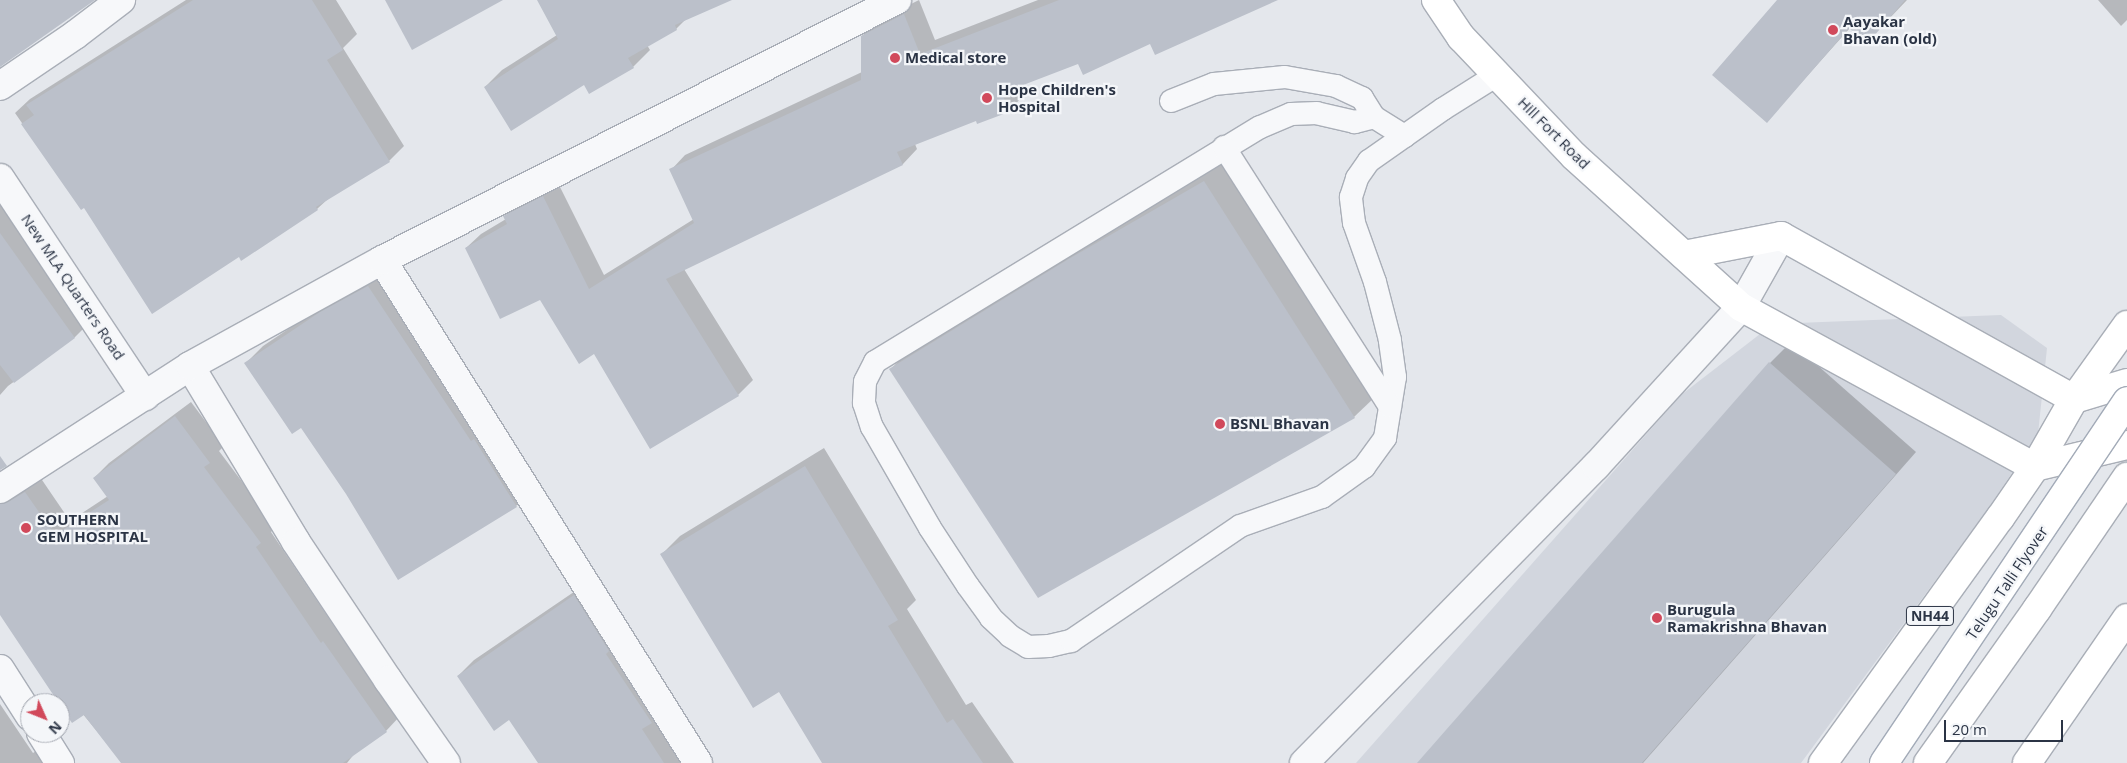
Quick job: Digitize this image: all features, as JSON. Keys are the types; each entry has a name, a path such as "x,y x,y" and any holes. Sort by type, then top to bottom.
{"main road":[{"name":"Hill Fort Road","path":"1436,0 1461,37 1574,156 1741,307 2035,468"},
{"path":"1684,255 1781,236 2074,399 2127,383"},
{"name":"NH44","path":"1823,763 2035,468 2074,399 2127,326"},
{"name":"Telugu Talli Flyover","path":"1884,763 2127,401"},
{"path":"2035,468 2127,445"},
{"path":"1928,763 2037,609 2127,477"},
{"path":"2027,763 2127,618"}],"street":[{"path":"0,86 121,0"},
{"path":"0,489 190,366 382,260 897,0"},
{"name":"New MLA Quarters Road","path":"0,178 145,396"},
{"path":"1304,763 1596,466 1741,307 1781,236"},
{"path":"382,260 698,763"},
{"path":"190,366 296,542 446,763"},
{"path":"0,669 20,700"},
{"path":"47,743 60,763"}],"lane":[{"path":"1374,117 1355,122 1317,113 1291,114 1260,127 1224,147 874,362 865,382 864,403 872,428 930,528 991,618 1010,636 1028,647 1049,646 1071,641 1240,526 1322,497 1364,467 1386,438 1395,377 1390,340 1354,223 1351,198 1357,178 1369,161 1443,108 1497,75"},
{"path":"1171,101 1214,84 1285,76 1336,86 1362,98 1374,117 1404,136"},
{"path":"1224,147 1390,407"}],"shaded area":[{"path":"2001,315 2047,348 2038,434 1988,509 1801,763 1356,763 1681,395 1773,324"}],"building":[{"path":"0,0 95,0 0,67"},
{"path":"193,0 312,0 343,50 327,60 390,162 316,207 318,210 241,261 239,257 152,314 84,208 81,210 21,124 34,115 26,105"},
{"path":"385,0 503,0 412,50"},
{"path":"537,0 732,0 675,25 677,30 628,58 634,68 589,94 584,85 511,131 484,87 558,39"},
{"path":"1059,0 1278,0 1155,55 1150,44 1083,75 1078,64 1002,93 1009,112 977,124 976,121 897,152 903,165 666,279 739,396 650,449 594,354 579,364 540,300 500,319 465,248 507,224 503,216 543,196 589,289 694,223 669,169 861,80 861,36 904,14 920,54"},
{"path":"1777,0 1905,0 1867,44 1849,28 1767,123 1712,75"},
{"path":"1204,181 1355,418 1038,598 889,369 1067,260"},
{"path":"0,233 75,338 14,383 0,365"},
{"path":"368,286 471,441 474,439 517,507 398,580 346,494 301,428 292,434 244,363 320,312"},
{"name":"Burugula Ramakrishna Bhavan","path":"1769,362 1896,474 1642,763 1417,763"},
{"path":"175,416 210,463 204,467 261,543 256,547 321,643 323,641 387,732 343,763 121,763 84,715 72,723 70,720 70,693 52,693 0,615 0,504 8,502 25,492 55,535 109,500 93,478"},
{"path":"0,456 7,466 0,470"},
{"path":"805,466 898,620 888,626 947,723 953,719 983,763 822,763 779,692 753,708 660,554"},
{"path":"574,595 609,651 606,654 652,723 642,729 664,763 538,763 509,720 494,731 457,676"}],"place":[{"name":"Aayakar Bhavan (old)","path":"1833,30"},
{"name":"Medical store","path":"895,58"},
{"name":"Hope Children's Hospital","path":"987,98"},
{"name":"BSNL Bhavan","path":"1220,424"},
{"name":"SOUTHERN GEM HOSPITAL","path":"26,528"},
{"name":"Burugula Ramakrishna Bhavan","path":"1657,618"}]}
